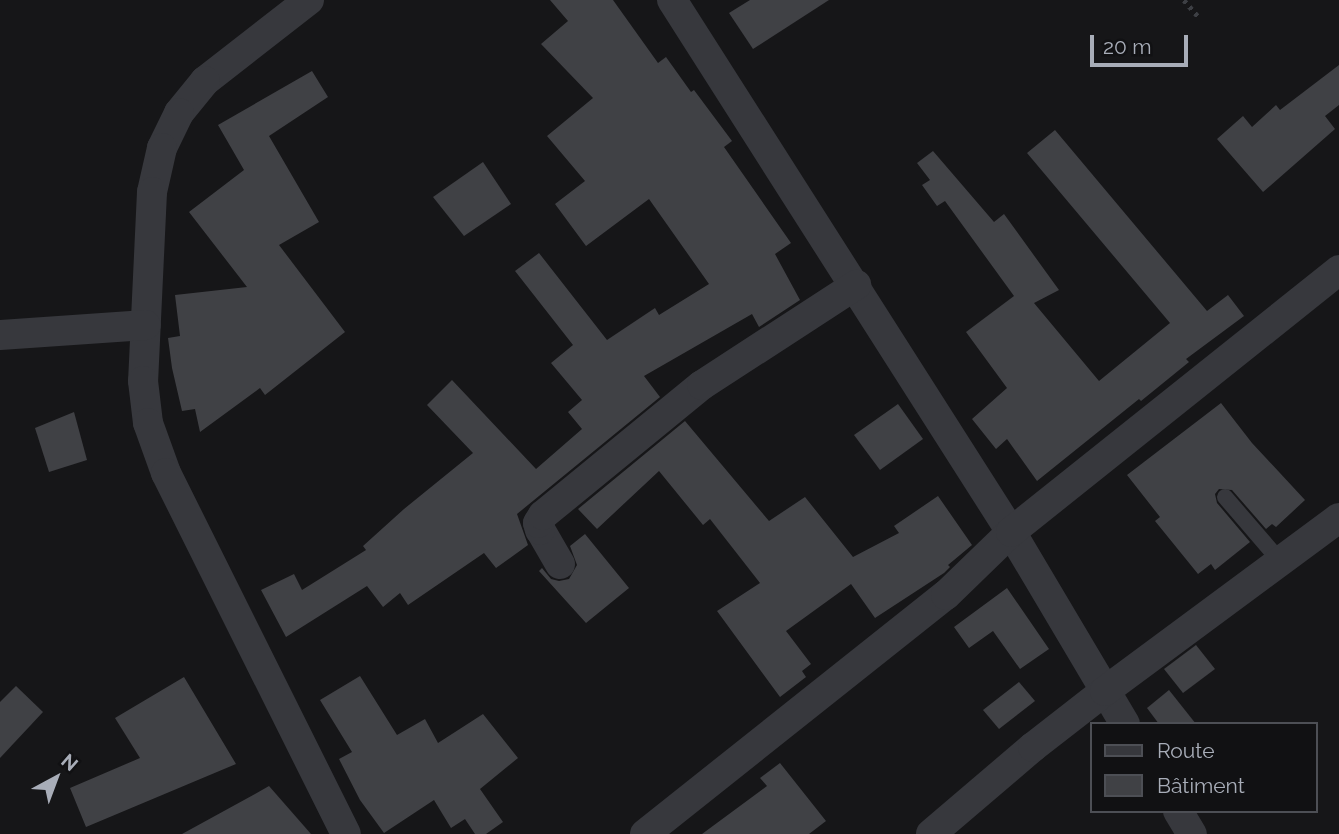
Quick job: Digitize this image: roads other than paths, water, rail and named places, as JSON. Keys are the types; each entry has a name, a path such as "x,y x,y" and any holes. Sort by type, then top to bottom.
{"street":[{"path":"309,0 205,80 179,113 162,148 152,192 143,381 148,423 166,473 346,834"},
{"path":"673,0 1012,532 1124,722"},
{"path":"645,834 946,595 1012,532 1339,270"},
{"path":"560,564 540,530 538,523 542,515 702,386 856,285"},
{"path":"0,335 146,326"},
{"path":"931,834 1033,747 1105,691 1339,519"},
{"path":"1179,813 1192,834"}],"lane":[{"path":"1225,497 1281,562"}]}
